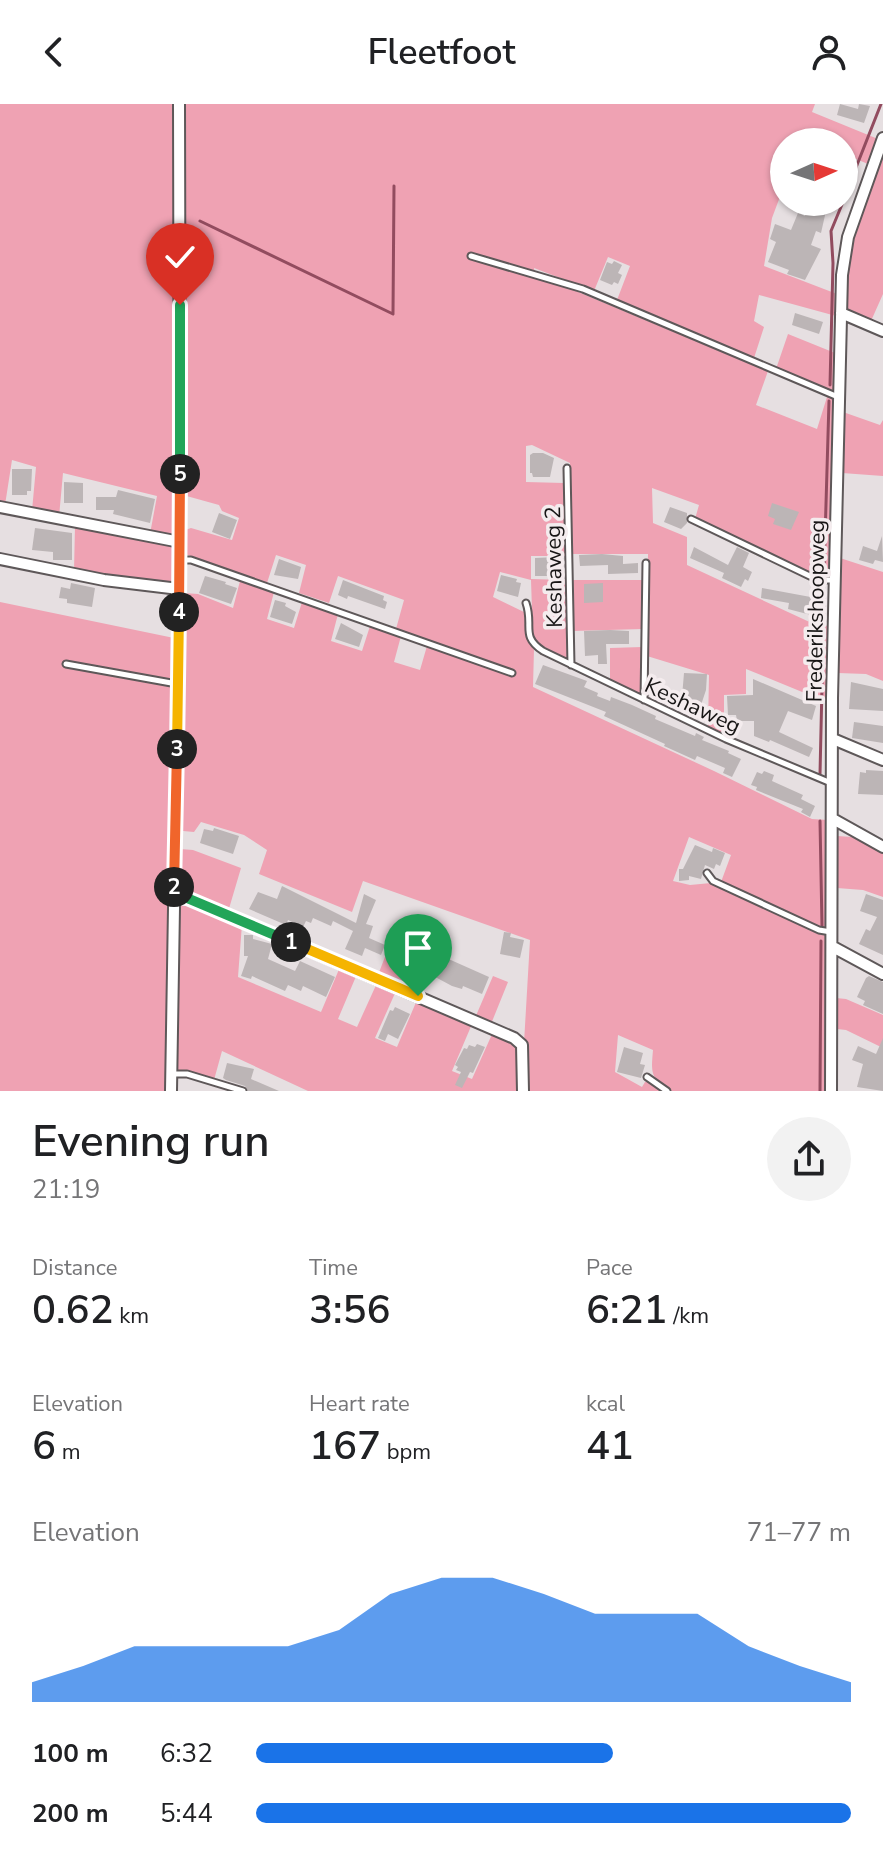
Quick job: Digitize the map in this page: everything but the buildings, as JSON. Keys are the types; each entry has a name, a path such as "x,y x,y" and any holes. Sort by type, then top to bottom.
{"street":[{"path":"171,1091 180,560 179,104"},
{"name":"Frederikshoopweg","path":"831,1091 832,783 842,275 848,237 883,138"},
{"path":"841,313 883,331"},
{"path":"0,507 180,542"},
{"path":"0,559 104,580 179,589"},
{"path":"833,739 883,760"},
{"path":"833,819 883,847"},
{"path":"174,897 200,903 514,1038 522,1045 523,1091"},
{"path":"833,947 883,974"}],"lane":[{"path":"471,256 583,289 839,397"},
{"name":"Keshaweg 2","path":"567,468 571,665"},
{"path":"691,519 818,580 836,580"},
{"path":"180,560 191,560 512,673"},
{"path":"644,700 646,563"},
{"name":"Keshaweg","path":"526,603 530,614 529,636 532,643 543,651 726,739 832,783"},
{"path":"66,664 178,684"},
{"path":"707,873 713,881 819,930 832,932"},
{"path":"172,1074 187,1074 243,1091"},
{"path":"647,1077 667,1091"}],"shaded area":[{"path":"0,104 175,104 175,536 150,534 157,496 63,473 59,517 32,511 36,467 12,460 5,505 0,504"},
{"path":"184,104 815,104 812,112 851,128 770,128 770,216 773,216 764,266 837,294 836,316 759,295 754,321 764,327 754,358 617,300 630,266 608,257 594,291 534,268 535,274 768,371 756,405 817,429 827,397 835,398 831,576 820,577 695,519 699,505 652,488 653,523 687,537 687,565 816,625 830,626 829,703 746,669 746,694 724,695 724,735 708,727 709,675 647,656 648,554 572,554 570,463 532,445 526,446 526,482 564,483 565,556 531,556 531,579 566,580 568,662 533,640 531,580 500,572 493,597 528,614 527,637 534,649 533,687 812,819 828,820 829,929 820,929 721,882 731,855 689,837 673,881 690,885 711,883 828,937 827,1091 672,1091 659,1083 654,1075 653,1050 618,1035 615,1072 642,1087 645,1082 650,1082 662,1091 525,1091 524,1043 530,940 363,881 352,912 259,874 267,850 244,835 201,822 194,832 183,831 180,827 184,593 198,594 233,608 240,581 274,592 267,619 294,628 302,602 338,614 331,641 362,651 370,626 401,636 394,662 420,670 427,646 514,676 515,671 396,629 404,600 338,576 329,603 299,593 306,565 276,555 267,583 185,554 185,530 191,528 232,540 239,518 222,511 219,505 183,495"},
{"path":"858,131 878,139 868,164 858,160"},
{"path":"883,148 883,294 871,321 844,312 852,239"},
{"path":"788,334 835,353 834,390 825,390 776,369"},
{"path":"843,412 880,425 883,420 883,476 842,473"},
{"path":"75,526 175,545 175,586 74,571"},
{"path":"840,558 883,572 883,681 866,674 838,673"},
{"path":"572,580 643,580 643,629 572,631"},
{"path":"0,602 174,638 168,1091 0,1091"},
{"path":"642,647 642,696 610,680 610,648"},
{"path":"837,836 852,837 883,852 883,897 863,890 837,888"},
{"path":"180,849 193,850 241,868 228,912 179,894"},
{"path":"184,901 242,924 238,977 321,1012 340,967 357,974 338,1019 357,1027 377,983 396,991 375,1038 397,1047 417,1000 472,1024 452,1071 472,1079 493,1032 512,1043 520,1054 520,1091 308,1091 222,1051 214,1080 175,1071 179,905"},
{"path":"395,931 434,948 416,991 378,975"},
{"path":"493,976 508,982 491,1024 475,1018"},
{"path":"836,998 846,999 883,1015 883,1048 846,1030 837,1029"}],"waterway":[{"path":"858,162 881,104"},
{"path":"200,221 393,314 394,186"},
{"path":"830,385 831,231 837,216"},
{"path":"824,573 829,401"},
{"path":"820,774 824,599"},
{"path":"820,821 822,926"},
{"path":"820,1091 821,941"}],"route":[{"path":"180,305 180,542 174,897 187,898 418,996"}]}
